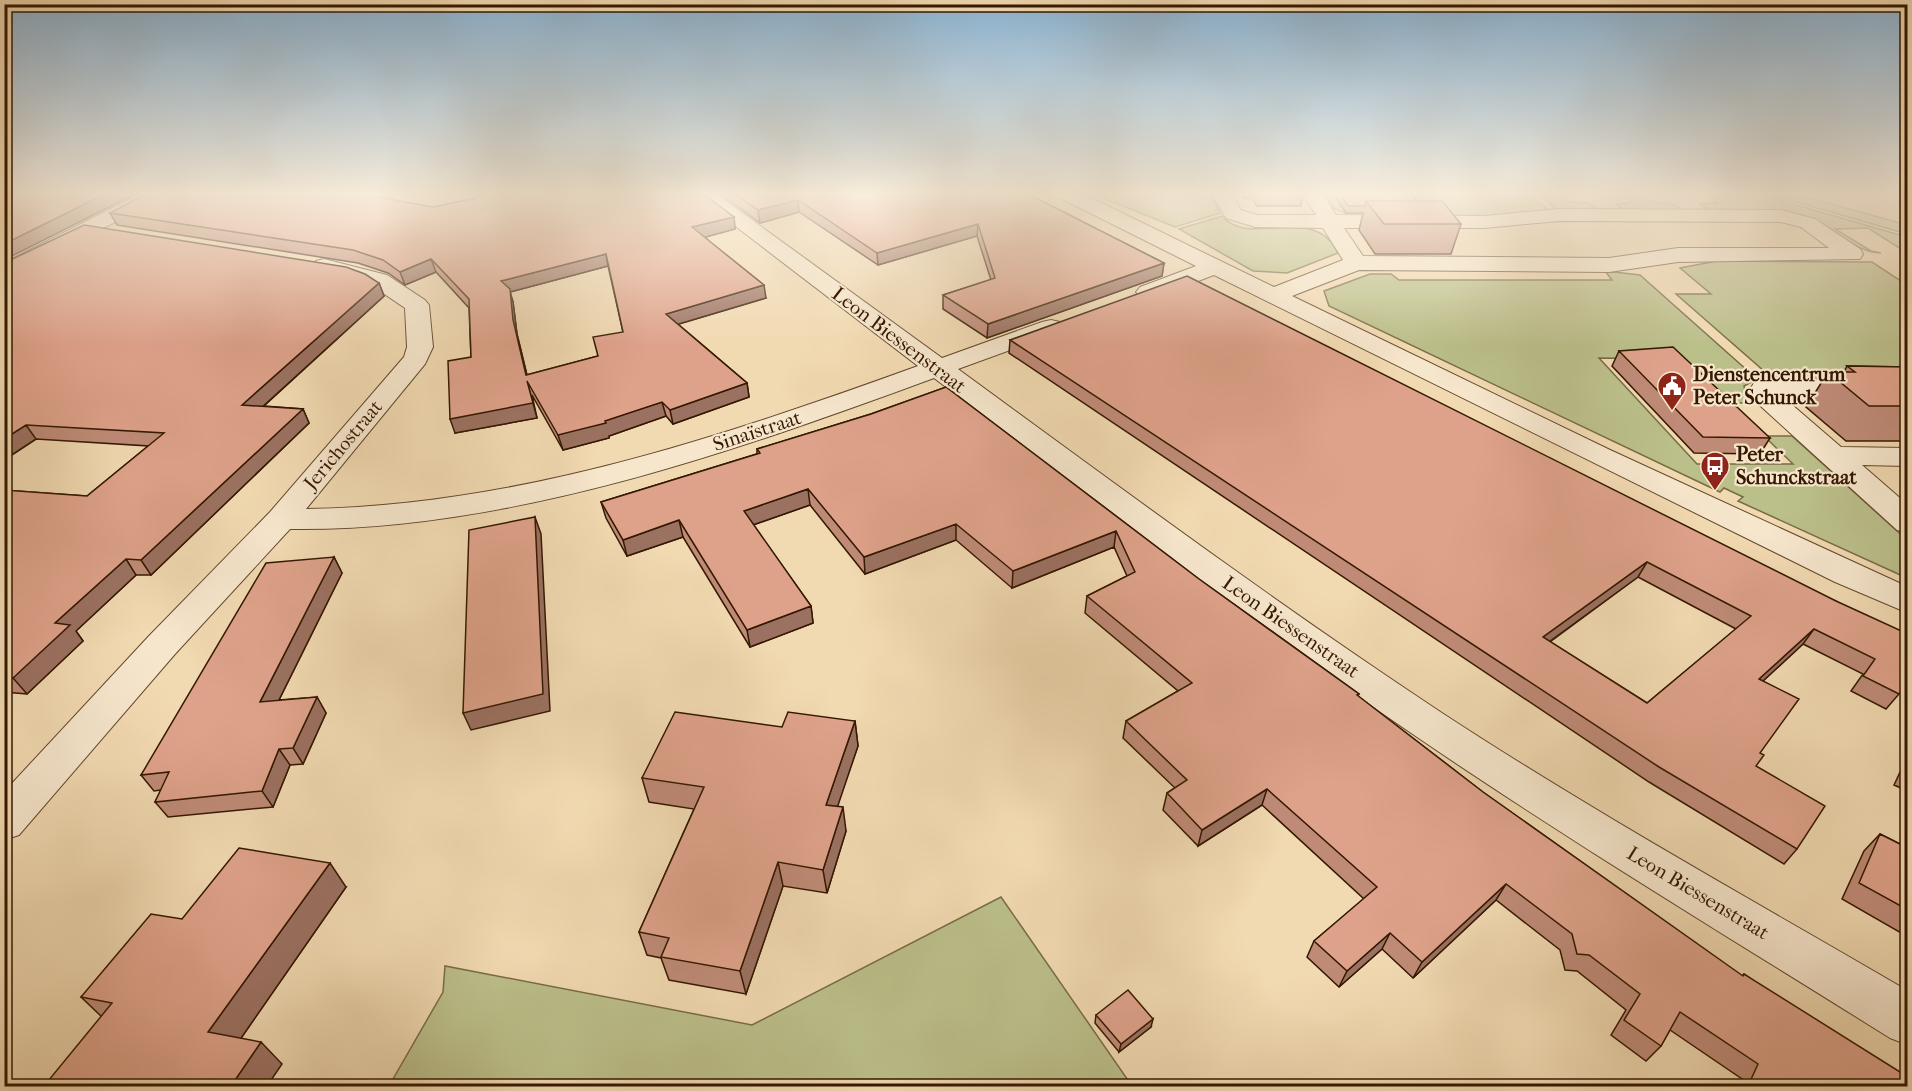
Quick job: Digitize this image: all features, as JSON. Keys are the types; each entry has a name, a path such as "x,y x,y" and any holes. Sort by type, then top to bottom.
{"street":[{"path":"4,272 61,244"},
{"name":"Leon Biessenstraat","path":"770,244 1295,632 1431,726 1608,838 1908,1020"},
{"path":"1168,244 1806,555 1908,601"},
{"path":"1344,244 1356,263"},
{"path":"1273,295 1356,263 1610,265 1678,255 1852,254 1838,244"},
{"name":"Jerichostraat","path":"4,822 162,645 281,519 416,359 420,347 417,305 379,280 357,272 298,262"},
{"path":"1126,300 1215,267"},
{"name":"Sinaïstraat","path":"281,519 327,521 444,508 542,492 614,475 758,432 1081,316"},
{"path":"1908,387 1778,386 1764,389 1765,394 1908,523"},
{"path":"1833,456 1908,457"}],"green space":[{"path":"1205,244 1332,244 1338,253 1287,273 1253,271"},
{"path":"1853,244 1859,244 1871,251 1881,253 1872,252"},
{"path":"1893,244 1907,244 1907,253"},
{"path":"1717,261 1872,262 1907,285 1907,379 1772,378 1676,294 1711,294 1680,268"},
{"path":"1605,271 1640,275 1757,379 1744,386 1745,392 1756,403 1729,403 1682,359 1599,358 1697,464 1793,464 1764,436 1792,436 1907,540 1907,578 1738,501 1743,497 1724,488 1720,492 1329,306 1324,291 1370,274 1391,274 1399,280 1612,280"},
{"path":"1001,897 1132,1086 389,1086 443,992 445,966 752,1025"}],"building":[{"path":"44,244 202,244 346,267 365,274 379,283 242,405 303,409 141,560 126,559 55,623 70,625 13,678 4,677 4,490 87,496 164,433 26,425 4,439 4,263"},
{"path":"313,244 713,244 764,285 666,314 747,383 670,410 662,402 605,421 606,423 558,435 527,381 533,403 450,419 448,361 471,357 469,299 431,259 400,272 383,260 353,250","holes":["606,254 623,332 593,337 598,356 526,375 513,320 510,289 501,281"]},
{"path":"863,244 909,244 877,253"},
{"path":"984,244 1126,244 1164,263 988,324 943,295 995,278"},
{"path":"1187,276 1836,601 1908,634 1908,681 1899,694 1863,676 1875,659 1814,629 1759,679 1799,699 1760,753 1764,755 1756,766 1825,806 1797,849 1659,767 1010,340","holes":["1647,562 1751,616 1647,703 1543,637"]},
{"path":"1673,347 1770,438 1703,437 1619,351"},
{"path":"1847,366 1908,367 1908,406 1869,406 1828,372 1855,372"},
{"path":"946,387 1199,579 1359,694 1357,695 1483,792 1743,976 1744,974 1908,1077 1908,1086 1748,1086 1758,1064 1680,1012 1661,1046 1624,1020 1640,994 1589,955 1577,954 1572,934 1506,884 1422,962 1390,933 1347,971 1314,941 1377,887 1267,789 1202,830 1167,793 1187,780 1126,721 1192,683 1087,596 1135,572 1116,531 1013,571 956,524 864,557 808,489 744,511 811,606 747,630 679,520 623,540 601,502 760,453 757,449 871,414"},
{"path":"535,517 543,694 463,713 469,530"},
{"path":"334,557 260,702 317,697 293,748 279,749 262,791 155,802 169,772 141,775 266,563"},
{"path":"675,712 782,727 788,712 855,721 826,805 843,807 823,870 778,862 740,971 661,957 669,938 639,932 704,787 642,778"},
{"path":"1880,834 1908,848 1908,910 1859,883"},
{"path":"239,848 330,863 208,1032 261,1042 231,1086 44,1086 112,1003 81,997 151,914 182,919"},
{"path":"1128,990 1153,1019 1121,1044 1096,1015"}],"place":[{"name":"Dienstencentrum Peter Schunck","path":"1672,412"},
{"name":"Peter Schunckstraat","path":"1715,492"}]}
